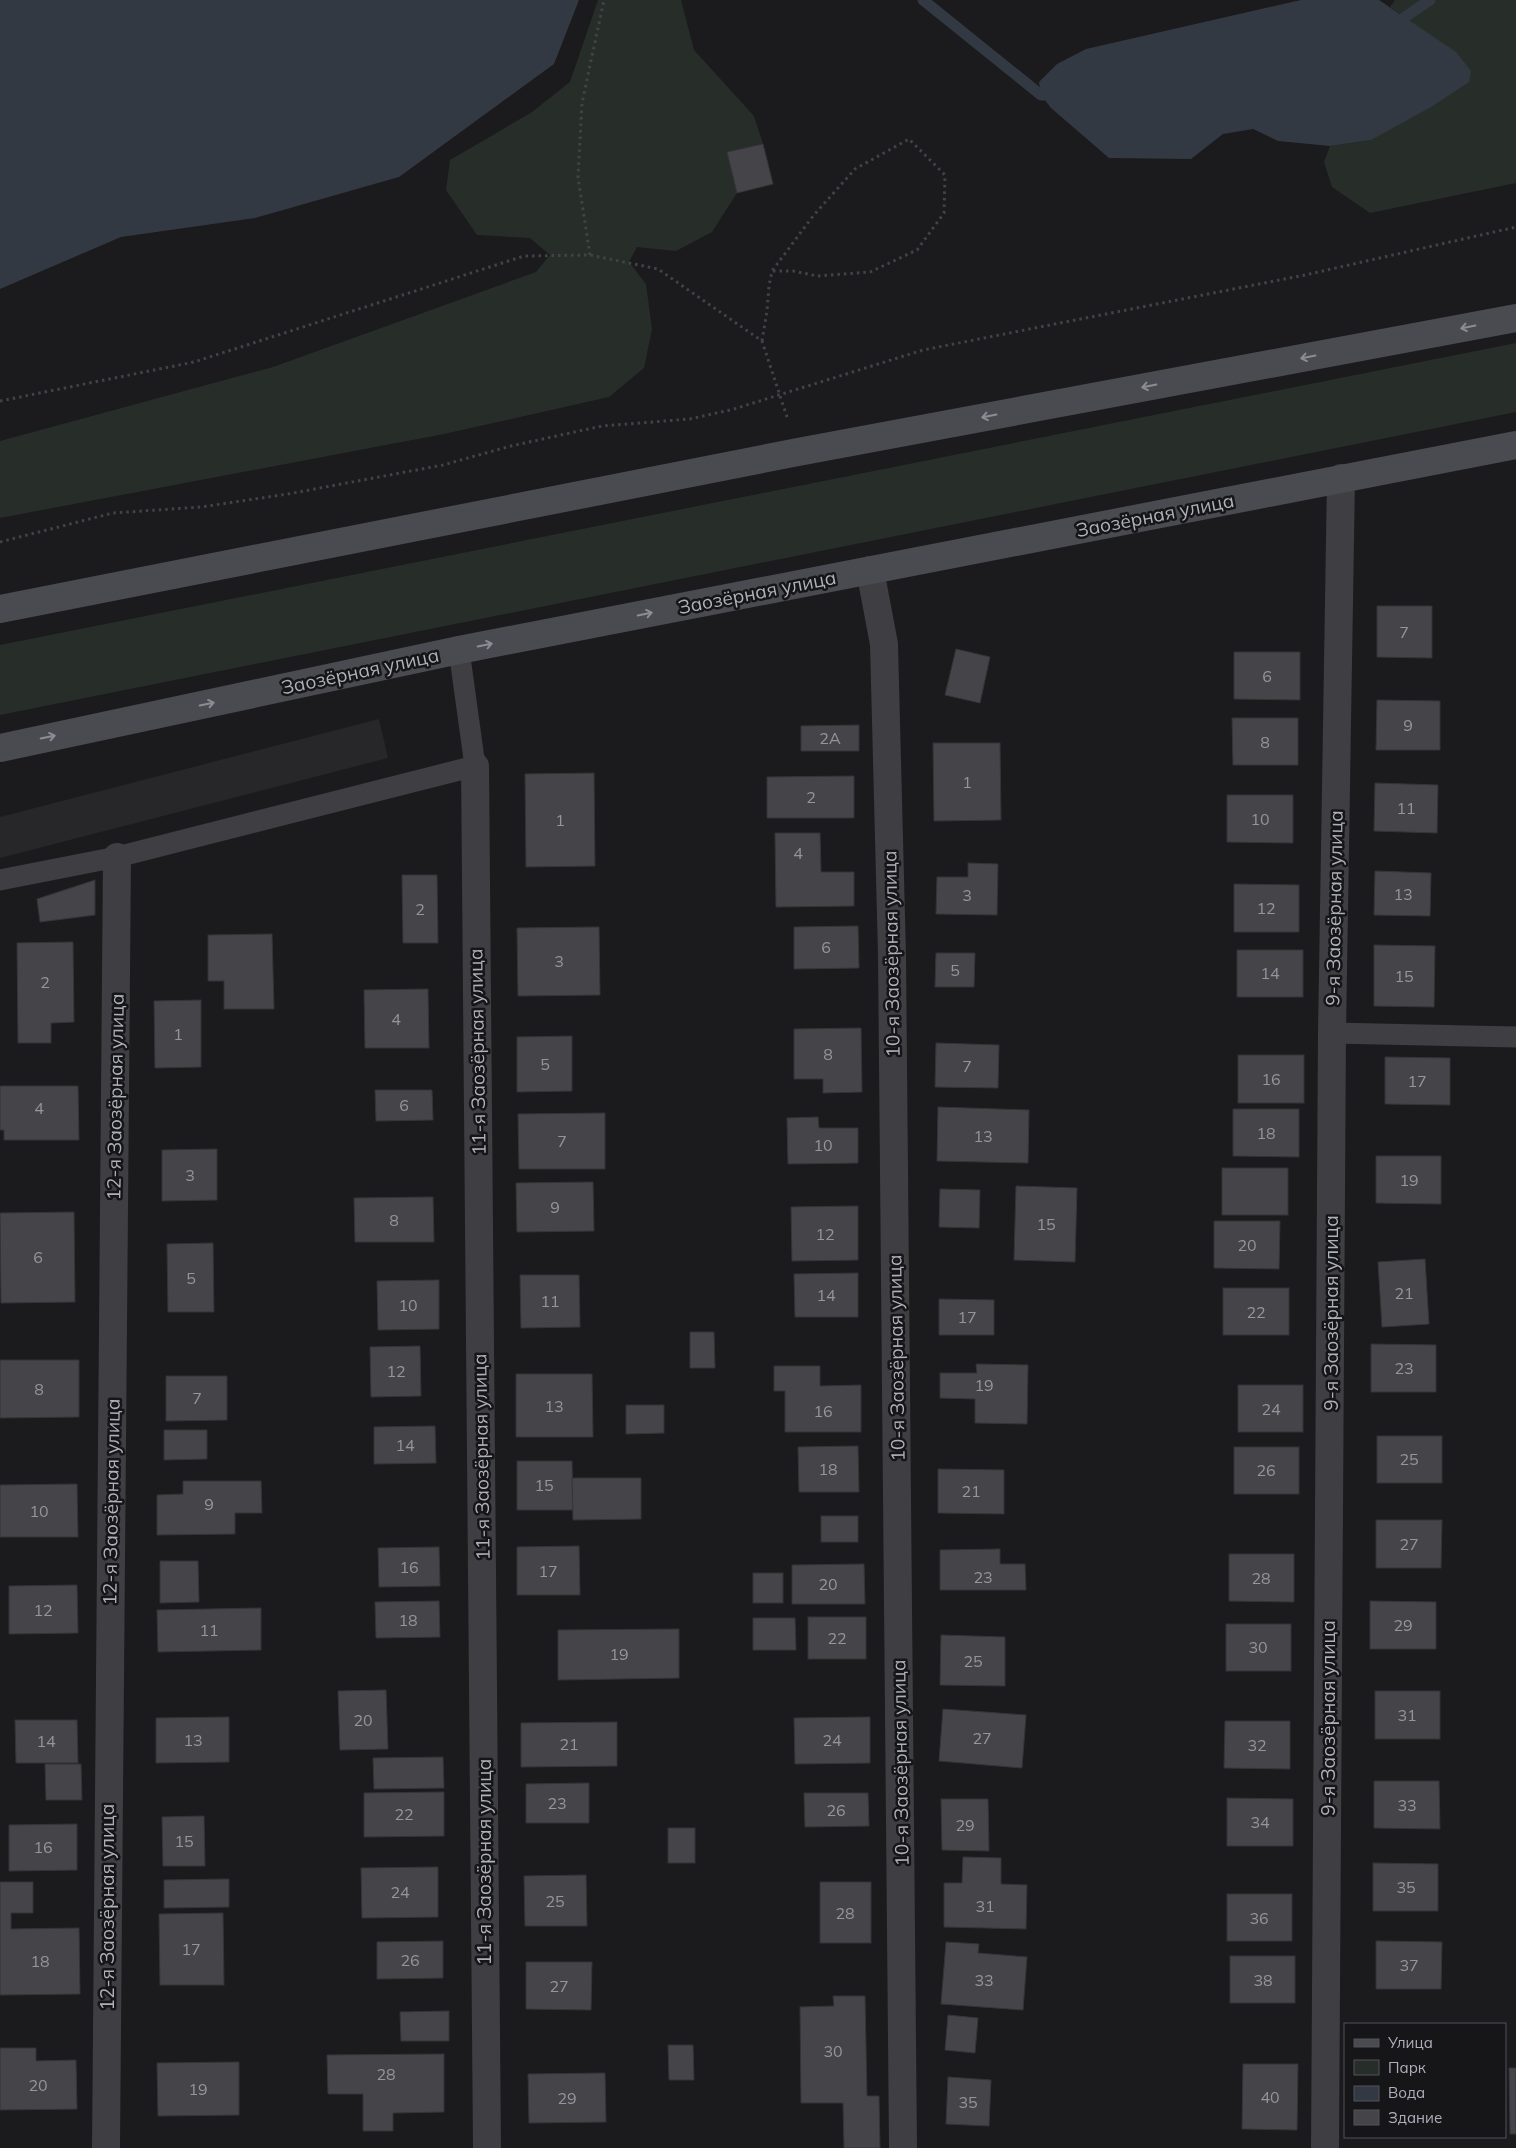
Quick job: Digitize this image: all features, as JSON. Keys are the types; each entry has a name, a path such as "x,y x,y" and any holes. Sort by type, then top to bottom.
{"main road":[{"path":"0,609 798,452 1516,318"},
{"name":"Заозёрная улица","path":"0,748 459,650 1516,444"}],"street":[{"name":"9-я Заозёрная улица","path":"1325,2148 1332,1033 1341,478"},
{"name":"10-я Заозёрная улица","path":"870,570 884,644 892,955 903,2148"},
{"name":"11-я Заозёрная улица","path":"475,766 487,2148"},
{"name":"12-я Заозёрная улица","path":"106,2148 117,857"}],"lane":[{"path":"0,880 117,857 475,766 459,650"},
{"path":"1332,1033 1516,1036"}],"path":[{"path":"590,255 578,177 582,104 604,0"},
{"path":"772,271 793,271 817,276 870,272 916,250 944,213 945,175 909,139 870,160 855,169 825,202 772,271 762,341 798,452"},
{"path":"0,542 113,513 201,507 288,494 443,466 511,446 602,426 690,419 734,409 923,350 1304,275 1516,227"},
{"path":"0,401 194,362 524,256 590,255 658,269 762,341"}],"shaded area":[{"path":"379,719 388,758 0,858 0,817"}],"green space":[{"path":"598,0 681,0 694,50 754,116 763,144 727,152 737,193 712,232 676,251 637,247 629,262 646,284 652,329 644,368 609,397 444,434 0,518 0,441 273,367 536,272 550,255 530,238 477,235 446,190 450,160 532,112 570,82"},
{"path":"1395,0 1516,0 1516,183 1370,213 1332,187 1324,162 1330,146 1371,140 1405,17 1390,7"},
{"path":"1516,343 1516,412 0,715 0,645"}],"water":[{"path":"0,0 579,0 554,64 399,177 255,218 121,237 0,289"},
{"path":"1301,0 1379,0 1456,52 1471,71 1469,82 1431,107 1371,140 1330,146 1278,141 1253,129 1223,134 1191,159 1109,158 1051,108 1041,95 1039,82 1057,64 1086,49"}],"building":[{"path":"763,144 773,184 737,193 727,152"},
{"path":"1377,606 1432,606 1432,658 1377,657"},
{"path":"956,649 990,657 980,703 945,695"},
{"path":"1234,652 1300,652 1300,700 1234,699"},
{"path":"1377,700 1440,701 1440,750 1376,750"},
{"path":"1232,718 1298,718 1298,765 1233,765"},
{"path":"859,725 859,751 801,751 801,726"},
{"path":"933,743 1000,743 1001,820 934,821"},
{"path":"594,773 595,866 526,867 525,774"},
{"path":"854,776 854,818 767,818 767,777"},
{"path":"1375,783 1438,785 1437,833 1374,831"},
{"path":"1227,795 1293,795 1293,843 1227,842"},
{"path":"775,833 820,833 821,872 854,872 854,906 776,907"},
{"path":"968,863 998,864 997,915 936,914 937,877 968,877"},
{"path":"1375,871 1431,873 1430,916 1374,915"},
{"path":"402,875 437,875 438,943 403,943"},
{"path":"95,880 95,915 40,922 37,899"},
{"path":"1234,884 1299,885 1299,932 1234,932"},
{"path":"858,926 859,968 794,969 794,927"},
{"path":"599,927 600,995 518,996 517,928"},
{"path":"272,934 274,1009 224,1009 224,981 208,981 208,935"},
{"path":"73,942 74,1022 51,1023 51,1043 18,1043 17,943"},
{"path":"1374,945 1435,946 1434,1007 1374,1006"},
{"path":"1237,950 1303,950 1303,997 1237,997"},
{"path":"936,953 975,953 974,987 935,987"},
{"path":"428,989 429,1048 365,1048 364,990"},
{"path":"201,1000 201,1067 155,1068 154,1001"},
{"path":"861,1028 862,1092 823,1093 823,1079 794,1079 794,1029"},
{"path":"572,1036 572,1091 517,1092 517,1037"},
{"path":"936,1043 999,1045 998,1088 935,1087"},
{"path":"1238,1055 1304,1055 1304,1103 1238,1103"},
{"path":"1385,1057 1450,1058 1450,1105 1385,1104"},
{"path":"0,1086 78,1086 79,1140 4,1140 4,1130 0,1130"},
{"path":"375,1090 432,1090 433,1120 376,1121"},
{"path":"938,1107 1029,1110 1028,1163 937,1161"},
{"path":"1233,1109 1299,1109 1299,1157 1233,1156"},
{"path":"605,1113 605,1169 519,1169 518,1114"},
{"path":"818,1117 819,1128 858,1128 858,1163 788,1164 787,1118"},
{"path":"217,1149 217,1200 162,1201 162,1150"},
{"path":"1376,1156 1441,1156 1441,1204 1376,1203"},
{"path":"1222,1168 1288,1168 1288,1215 1222,1215"},
{"path":"593,1182 594,1231 517,1232 516,1183"},
{"path":"1016,1186 1077,1188 1075,1262 1014,1260"},
{"path":"940,1189 980,1190 979,1228 939,1227"},
{"path":"433,1197 434,1242 355,1242 354,1198"},
{"path":"858,1206 858,1260 792,1261 791,1207"},
{"path":"74,1212 75,1302 1,1303 0,1213"},
{"path":"1214,1221 1280,1221 1279,1269 1214,1268"},
{"path":"213,1243 214,1312 168,1312 167,1244"},
{"path":"1425,1259 1429,1324 1382,1327 1378,1262"},
{"path":"858,1273 858,1317 795,1317 794,1274"},
{"path":"520,1275 579,1275 580,1327 521,1328"},
{"path":"439,1280 439,1329 378,1330 377,1281"},
{"path":"1223,1288 1289,1288 1289,1335 1223,1335"},
{"path":"939,1299 994,1300 994,1335 939,1335"},
{"path":"690,1332 714,1332 715,1368 690,1368"},
{"path":"1371,1344 1436,1345 1436,1392 1371,1392"},
{"path":"420,1346 421,1396 371,1397 370,1347"},
{"path":"0,1360 79,1360 79,1417 0,1418"},
{"path":"976,1364 1028,1365 1027,1424 975,1423 975,1399 940,1398 940,1373 977,1373"},
{"path":"774,1366 820,1366 820,1386 861,1385 861,1432 785,1432 785,1391 774,1391"},
{"path":"516,1374 592,1374 593,1437 516,1437"},
{"path":"166,1376 227,1376 227,1420 166,1421"},
{"path":"1238,1385 1303,1385 1303,1432 1238,1432"},
{"path":"626,1405 664,1405 664,1433 626,1434"},
{"path":"435,1426 436,1463 374,1464 374,1427"},
{"path":"164,1430 207,1430 207,1459 164,1460"},
{"path":"1377,1436 1442,1436 1442,1483 1377,1483"},
{"path":"858,1446 859,1492 799,1492 798,1447"},
{"path":"1234,1447 1299,1447 1299,1494 1234,1494"},
{"path":"517,1461 572,1461 573,1510 517,1510"},
{"path":"938,1469 1004,1470 1004,1514 938,1513"},
{"path":"572,1478 641,1478 641,1519 573,1520"},
{"path":"183,1481 261,1481 262,1513 235,1513 235,1534 157,1535 157,1495 183,1494"},
{"path":"77,1484 78,1537 0,1537 0,1485"},
{"path":"821,1516 858,1516 858,1542 821,1542"},
{"path":"1376,1520 1442,1520 1441,1568 1376,1568"},
{"path":"579,1546 580,1595 517,1595 517,1547"},
{"path":"439,1547 440,1586 379,1587 378,1548"},
{"path":"1000,1549 1000,1564 1025,1564 1026,1590 940,1590 940,1550"},
{"path":"1229,1554 1294,1554 1294,1602 1229,1601"},
{"path":"160,1561 198,1561 199,1602 160,1603"},
{"path":"864,1564 865,1604 792,1604 792,1565"},
{"path":"753,1573 783,1573 783,1603 753,1603"},
{"path":"77,1585 78,1633 9,1634 9,1586"},
{"path":"439,1601 440,1637 376,1638 375,1602"},
{"path":"1370,1601 1436,1602 1436,1649 1370,1649"},
{"path":"261,1608 261,1650 158,1652 157,1610"},
{"path":"808,1617 866,1617 866,1659 808,1659"},
{"path":"753,1618 795,1618 796,1650 753,1650"},
{"path":"1226,1624 1291,1624 1291,1671 1226,1671"},
{"path":"679,1629 679,1678 558,1680 558,1630"},
{"path":"941,1635 1005,1637 1005,1686 940,1685"},
{"path":"386,1690 388,1749 340,1750 338,1691"},
{"path":"1375,1691 1440,1691 1440,1739 1375,1739"},
{"path":"943,1709 1026,1715 1022,1768 939,1761"},
{"path":"229,1717 229,1762 156,1763 156,1718"},
{"path":"870,1717 870,1763 795,1764 794,1718"},
{"path":"15,1720 77,1720 78,1763 16,1763"},
{"path":"1225,1721 1290,1721 1290,1769 1224,1768"},
{"path":"617,1722 617,1766 521,1767 521,1723"},
{"path":"443,1757 444,1788 374,1789 373,1758"},
{"path":"45,1764 81,1764 82,1800 46,1800"},
{"path":"1374,1781 1439,1781 1440,1829 1374,1828"},
{"path":"589,1783 589,1823 526,1823 526,1784"},
{"path":"444,1792 444,1836 364,1837 364,1793"},
{"path":"804,1793 868,1793 869,1826 805,1827"},
{"path":"1227,1798 1293,1799 1293,1846 1227,1846"},
{"path":"941,1799 988,1799 989,1851 942,1850"},
{"path":"204,1816 205,1866 163,1866 162,1817"},
{"path":"77,1824 77,1870 9,1871 9,1825"},
{"path":"668,1828 695,1828 695,1863 668,1863"},
{"path":"963,1857 1001,1858 1001,1884 1027,1885 1026,1929 944,1927 944,1883 962,1883"},
{"path":"1373,1863 1438,1864 1438,1911 1373,1911"},
{"path":"438,1867 438,1917 362,1918 361,1868"},
{"path":"586,1875 587,1926 525,1926 524,1876"},
{"path":"229,1879 229,1907 164,1908 164,1880"},
{"path":"0,1882 33,1882 33,1913 11,1913 11,1929 79,1928 80,1994 0,1995"},
{"path":"820,1882 871,1882 871,1943 820,1943"},
{"path":"1227,1894 1292,1894 1292,1941 1227,1941"},
{"path":"223,1913 224,1985 160,1985 159,1914"},
{"path":"443,1941 443,1978 377,1979 377,1942"},
{"path":"1376,1941 1442,1942 1441,1989 1376,1989"},
{"path":"946,1942 979,1944 978,1953 1027,1957 1023,2010 941,2004"},
{"path":"1230,1956 1295,1956 1295,2003 1230,2003"},
{"path":"526,1962 592,1962 591,2010 526,2009"},
{"path":"833,1996 865,1996 867,2096 879,2096 880,2148 844,2148 843,2103 801,2103 800,2007 834,2006"},
{"path":"449,2011 449,2041 401,2041 400,2012"},
{"path":"948,2015 978,2018 975,2053 945,2050"},
{"path":"668,2045 693,2045 694,2080 669,2080"},
{"path":"0,2048 36,2048 36,2061 76,2060 77,2109 0,2110"},
{"path":"444,2054 444,2112 393,2113 393,2131 363,2131 363,2094 328,2094 327,2055"},
{"path":"239,2062 239,2115 158,2116 157,2063"},
{"path":"1243,2064 1298,2064 1297,2130 1242,2129"},
{"path":"1509,2068 1516,2068 1516,2134 1510,2134"},
{"path":"605,2073 606,2122 529,2123 528,2074"},
{"path":"948,2077 991,2080 989,2126 946,2124"}],"waterway":[{"path":"923,0 1041,95 1055,95"},
{"path":"1393,25 1430,0"}]}
